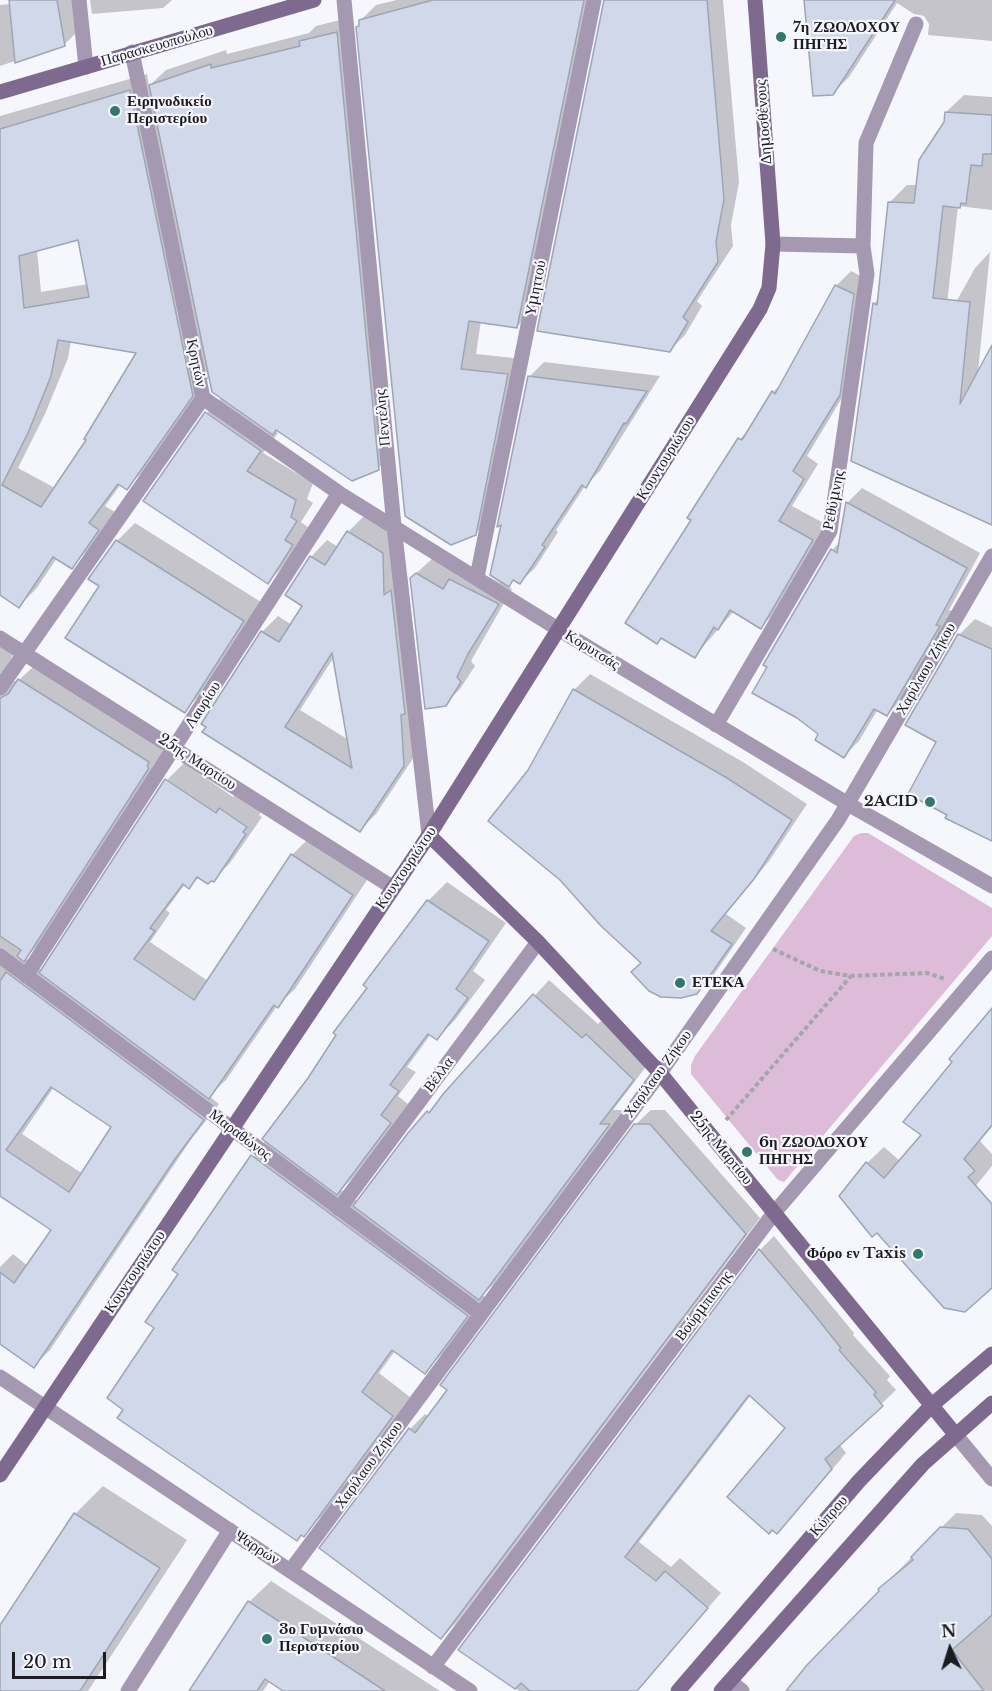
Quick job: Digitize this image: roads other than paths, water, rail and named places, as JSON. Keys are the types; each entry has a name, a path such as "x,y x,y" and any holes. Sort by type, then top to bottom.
{"street":[{"path":"79,0 86,67"},
{"name":"Παρασκευοπούλου","path":"0,92 314,0"},
{"name":"Πεντέλης","path":"344,0 394,526 429,834"},
{"name":"Υμηττού","path":"477,577 594,0"},
{"name":"Δημοσθένους","path":"755,0 773,244"},
{"name":"Ρεθύμνης","path":"716,725 830,531 867,274 863,246 867,143 916,24"},
{"name":"Κρητών","path":"0,688 22,652 203,398 132,52"},
{"path":"773,244 863,246"},
{"name":"Κουντουριώτου","path":"0,1474 429,834 760,309 769,288 773,244"},
{"name":"Κορυτσάς","path":"203,398 339,493 558,629 849,804 992,886"},
{"name":"Λαυρίου","path":"26,976 339,493"},
{"name":"Χαρίλαου Ζήκου","path":"291,1570 660,1073 849,804 992,556"},
{"name":"25ης Μαρτίου","path":"0,638 392,887"},
{"name":"25ης Μαρτίου","path":"429,834 538,942 660,1073 992,1479"},
{"name":"Βέλλα","path":"339,1209 538,942"},
{"name":"Μαραθώνος","path":"0,956 480,1313"},
{"name":"Βούρμπιανης","path":"433,1667 774,1213 992,958"},
{"name":"Κύπρου","path":"678,1691 859,1481 932,1405 992,1354"},
{"name":"Ψαρρών","path":"0,1377 470,1691"},
{"path":"731,1688 911,1477 955,1434 992,1403"},
{"path":"129,1691 230,1530"}],"place":[{"name":"7η ΖΩΟΔΟΧΟΥ ΠΗΓΗΣ","path":"781,37"},
{"name":"Ειρηνοδικείο Περιστερίου","path":"115,111"},
{"name":"2ACID","path":"930,802"},
{"name":"ΕΤΕΚΑ","path":"680,983"},
{"name":"6η ΖΩΟΔΟΧΟΥ ΠΗΓΗΣ","path":"747,1152"},
{"name":"Φόρο εν Taxis","path":"918,1254"},
{"name":"3ο Γυμνάσιο Περιστερίου","path":"267,1639"}]}
